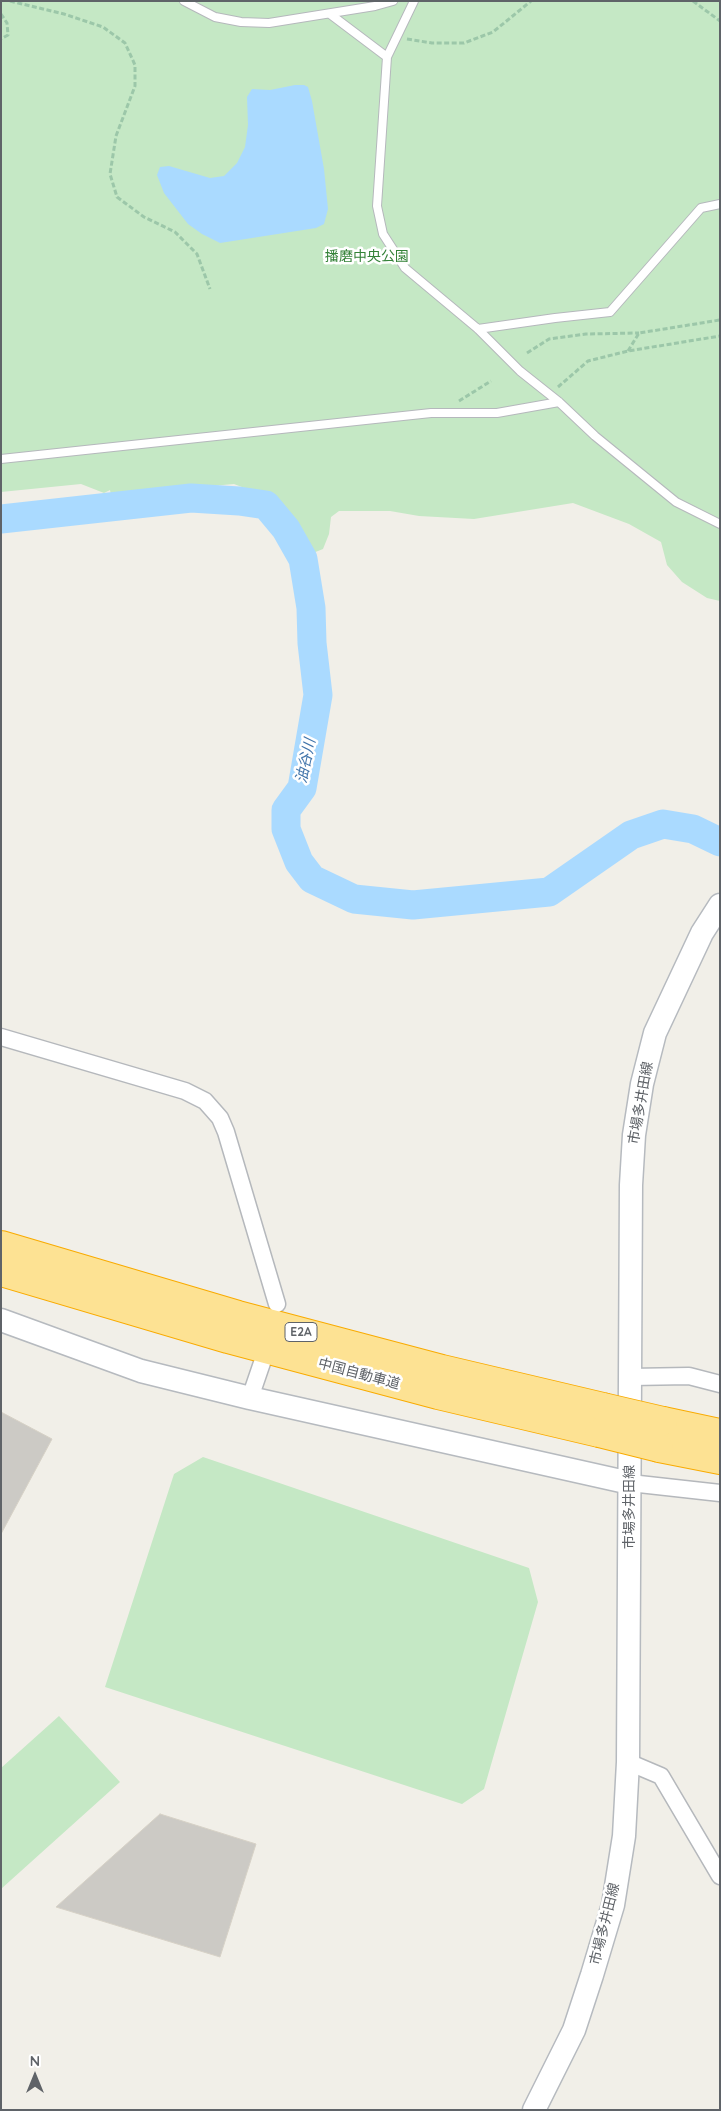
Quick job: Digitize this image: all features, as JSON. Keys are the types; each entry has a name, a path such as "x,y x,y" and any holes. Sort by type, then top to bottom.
{"highway":[{"name":"中国自動車道","path":"1,1245 238,1315 442,1369 720,1433"},
{"name":"中国自動車道","path":"1,1272 228,1339 438,1395 659,1448 720,1460"}],"main road":[{"name":"市場多井田線","path":"534,2110 574,2030 613,1905 624,1836 628,1762 631,1185 634,1135 642,1084 659,1025 702,934 720,905"},
{"path":"1,1320 141,1371 250,1398 630,1483"}],"street":[{"path":"1,1037 138,1076 185,1091 205,1101 220,1118 226,1132 277,1304"},
{"path":"250,1398 264,1357"},
{"path":"631,1377 689,1376 720,1384"},
{"path":"630,1483 720,1493"},
{"path":"628,1762 662,1776 720,1876"}],"lane":[{"path":"184,1 215,16 241,22 269,23 330,14 393,1"},
{"path":"414,1 388,57 377,206 383,234 405,268 478,329 520,371 559,402 595,436 676,502 720,524"},
{"path":"330,14 388,57"},
{"path":"478,329 610,312 701,208 720,204"},
{"path":"1,459 431,413 497,413 559,402"}],"path":[{"path":"10,1 103,27 125,43 135,65 135,86 116,136 110,174 118,197 144,217 174,232 197,254 210,289"},
{"path":"397,37 432,43 464,43 493,32 531,1"},
{"path":"693,1 720,21"},
{"path":"1,14 7,23 8,35 1,39"},
{"path":"527,353 549,339 586,334 639,333 720,320"},
{"path":"628,351 639,333"},
{"path":"549,395 588,361 628,351 720,336"},
{"path":"431,413 464,399 491,381"}],"green space":[{"name":"播磨中央公園","path":"1,1 720,1 720,601 707,598 682,582 667,565 661,542 629,524 573,503 474,519 419,516 390,511 339,511 331,517 329,534 323,549 313,553 298,523 286,508 273,499 234,484 111,495 110,490 104,493 81,484 1,492"},
{"path":"203,1457 529,1568 538,1602 484,1789 462,1804 105,1687 174,1474"},
{"path":"59,1716 120,1782 1,1889 1,1768"}],"water":[{"path":"295,85 308,87 312,101 324,169 328,209 324,224 316,228 220,243 202,234 188,224 164,193 157,175 160,167 169,166 210,178 224,176 237,163 245,147 248,125 247,97 252,89 270,90"}],"building":[{"path":"1,1412 52,1439 1,1534"},
{"path":"160,1814 256,1844 220,1957 56,1907"}],"waterway":[{"name":"油谷川","path":"1,519 191,498 266,505 286,529 303,559 311,608 312,643 318,695 302,788 286,810 286,829 299,862 312,879 354,899 413,905 549,892 631,835 663,824 693,829 720,842"}]}
